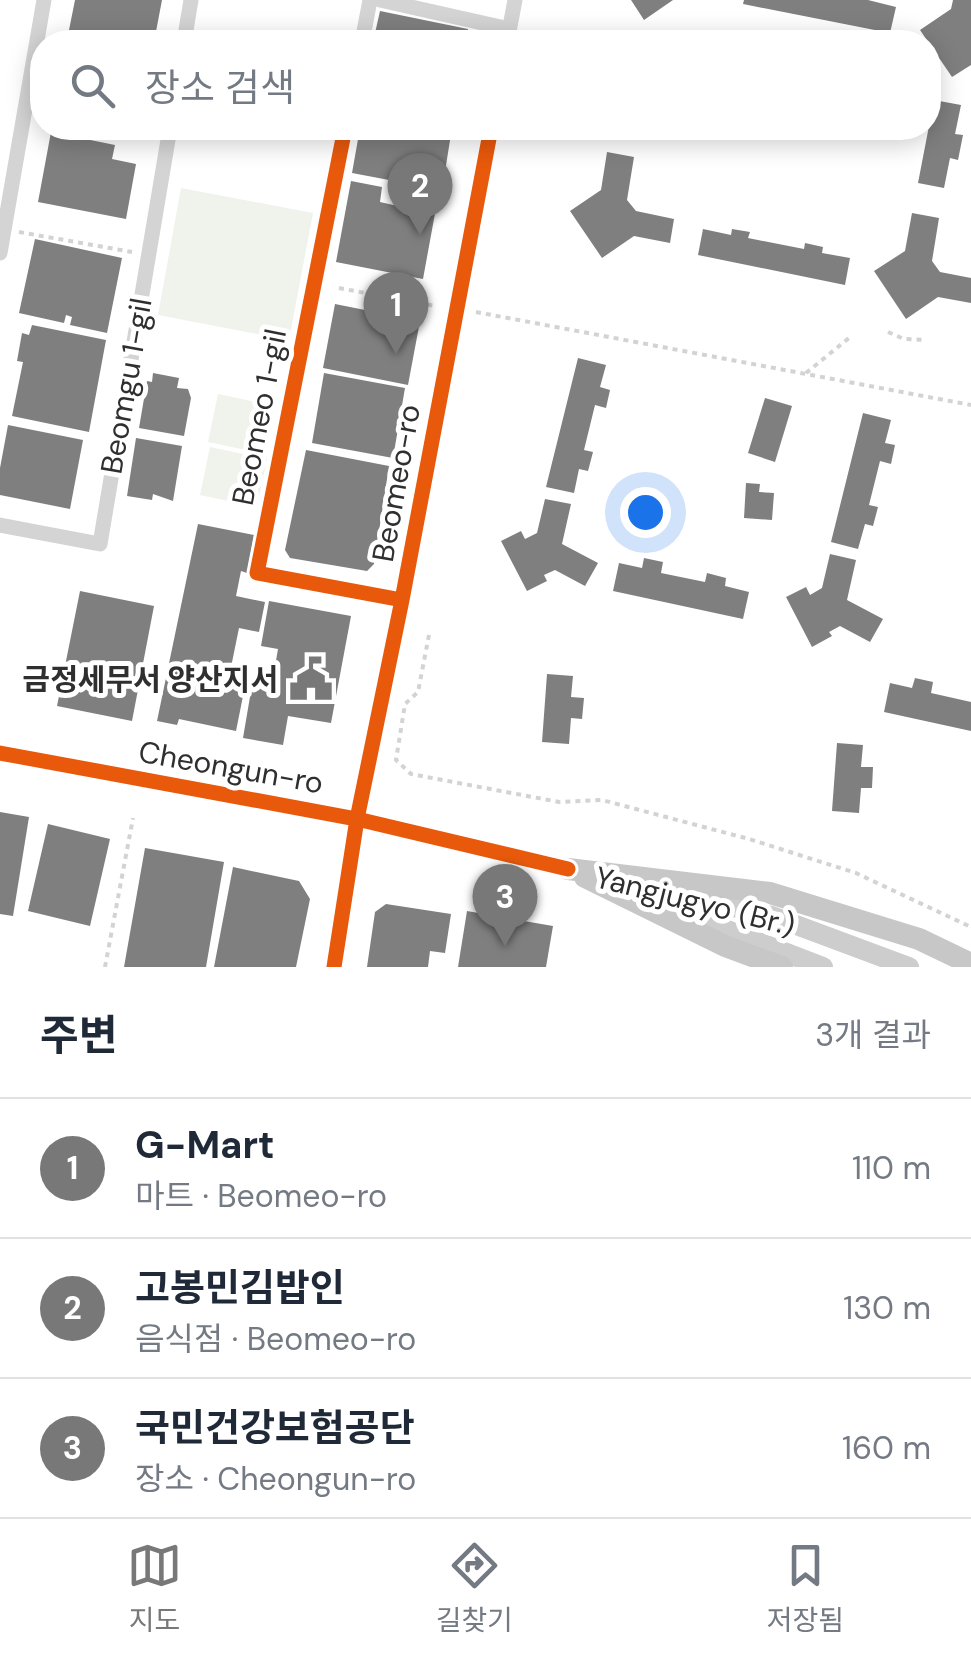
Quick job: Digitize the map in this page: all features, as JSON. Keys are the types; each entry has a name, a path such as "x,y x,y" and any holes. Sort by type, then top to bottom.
{"main road":[{"path":"568,869 770,893 920,939 971,964"},
{"path":"568,869 725,946 782,967"},
{"name":"Yangjugyo (Br.)","path":"568,869 823,967"},
{"name":"Yangjugyo (Br.)","path":"568,869 772,916 909,967"}],"street":[{"path":"39,30 44,0"},
{"path":"186,30 191,0"},
{"path":"364,30 370,0"},
{"path":"380,0 487,30"},
{"path":"509,30 515,0"},
{"path":"0,254 30,80"},
{"name":"Beomgu 1-gil","path":"0,525 100,544 168,140"},
{"name":"Beomeo 1-gil","path":"343,140 257,573 402,600"},
{"name":"Beomeo-ro","path":"334,967 358,818 489,140"},
{"name":"Cheongun-ro","path":"0,753 358,818 568,869"}],"path":[{"path":"4,229 134,252"},
{"path":"338,288 435,306"},
{"path":"476,312 971,405"},
{"path":"888,332 904,339 926,340"},
{"path":"805,373 848,338"},
{"path":"429,635 418,692 405,704 396,760 411,774 559,802 602,800 749,839 856,873 971,927"},
{"path":"105,967 132,818"}],"shaded area":[{"path":"181,188 313,213 289,340 158,315"},
{"path":"218,394 275,406 265,454 208,442"},
{"path":"210,447 267,459 257,507 200,495"}],"building":[{"path":"75,0 162,0 156,30 69,30"},
{"path":"631,0 673,0 644,20"},
{"path":"744,0 868,0 896,7 891,30 875,30 743,4"},
{"path":"953,0 971,0 971,65 952,77 941,61 941,30 920,30 951,9"},
{"path":"380,11 468,29 468,30 376,30"},
{"path":"941,101 961,105 955,134 963,135 958,160 950,158 944,188 918,183 926,140 941,140"},
{"path":"50,140 90,140 115,145 112,159 136,164 126,219 38,202"},
{"path":"358,140 450,140 442,190 352,173"},
{"path":"607,152 634,157 627,200 636,211 674,219 670,243 634,236 602,258 570,211 601,190"},
{"path":"351,181 382,187 380,202 402,207 405,191 438,197 423,279 336,262"},
{"path":"912,213 939,218 932,261 940,272 971,278 971,303 938,297 906,319 874,271 905,251"},
{"path":"703,229 731,235 732,229 750,232 748,238 804,249 805,243 823,247 822,253 850,258 845,285 698,255"},
{"path":"35,239 122,258 107,333 70,325 72,317 66,315 64,323 19,313"},
{"path":"335,304 420,321 408,385 323,368"},
{"path":"32,325 106,340 89,432 12,416 23,362 17,361 22,333 29,335"},
{"path":"578,358 606,365 600,387 610,390 606,408 595,405 584,450 593,452 588,471 579,469 574,493 546,487"},
{"path":"153,373 179,378 177,388 188,389 191,398 184,436 139,428 147,381 152,382"},
{"path":"324,373 405,388 393,458 312,443"},
{"path":"765,398 792,406 775,462 748,453"},
{"path":"863,413 891,420 885,443 895,445 891,464 880,461 869,505 878,507 873,526 865,524 858,549 831,542"},
{"path":"8,425 83,440 70,509 0,495 0,468"},
{"path":"136,438 182,446 173,501 153,494 152,500 127,496"},
{"path":"306,450 389,466 374,564 367,571 290,558 285,550"},
{"path":"746,483 760,484 759,492 774,493 772,520 744,518"},
{"path":"545,499 571,504 562,544 598,563 585,586 555,570 544,575 547,581 527,591 501,541 521,531 525,539 537,533"},
{"path":"198,524 254,535 247,573 241,571 236,596 265,602 259,632 239,628 229,677 246,681 236,731 179,719 177,725 157,721"},
{"path":"830,554 856,560 847,600 883,619 870,642 840,626 829,632 832,636 812,647 786,597 806,587 810,595 822,588"},
{"path":"644,558 663,562 661,573 705,582 707,573 726,578 725,586 749,592 743,619 613,591 619,563 642,568"},
{"path":"80,591 154,606 132,721 57,706"},
{"path":"269,601 351,616 331,723 288,716 283,745 243,738 252,685 271,689 278,649 261,646"},
{"path":"547,674 573,676 571,697 584,698 582,719 571,718 569,744 542,742"},
{"path":"915,678 933,682 931,693 971,702 971,731 884,712 890,683 912,688"},
{"path":"837,743 863,745 861,767 873,767 872,788 861,788 859,813 832,811"},
{"path":"0,812 29,817 13,916 0,914"},
{"path":"48,824 110,839 90,926 28,911"},
{"path":"145,848 224,862 206,967 124,967"},
{"path":"233,867 299,881 310,899 296,967 214,967"},
{"path":"386,904 451,914 445,953 430,951 428,967 367,967 375,912"},
{"path":"467,911 553,926 546,967 458,967"}],"cycle path":[{"path":"343,140 257,573 402,600"},
{"path":"334,967 357,819 489,140"},
{"path":"0,753 357,819 568,869"}],"place":[{"name":"고봉민김밥인","path":"420,235"},
{"name":"G-Mart","path":"396,354"},
{"name":"금정세무서 양산지서","path":"311,679"},
{"name":"국민건강보험공단","path":"505,946"}]}
